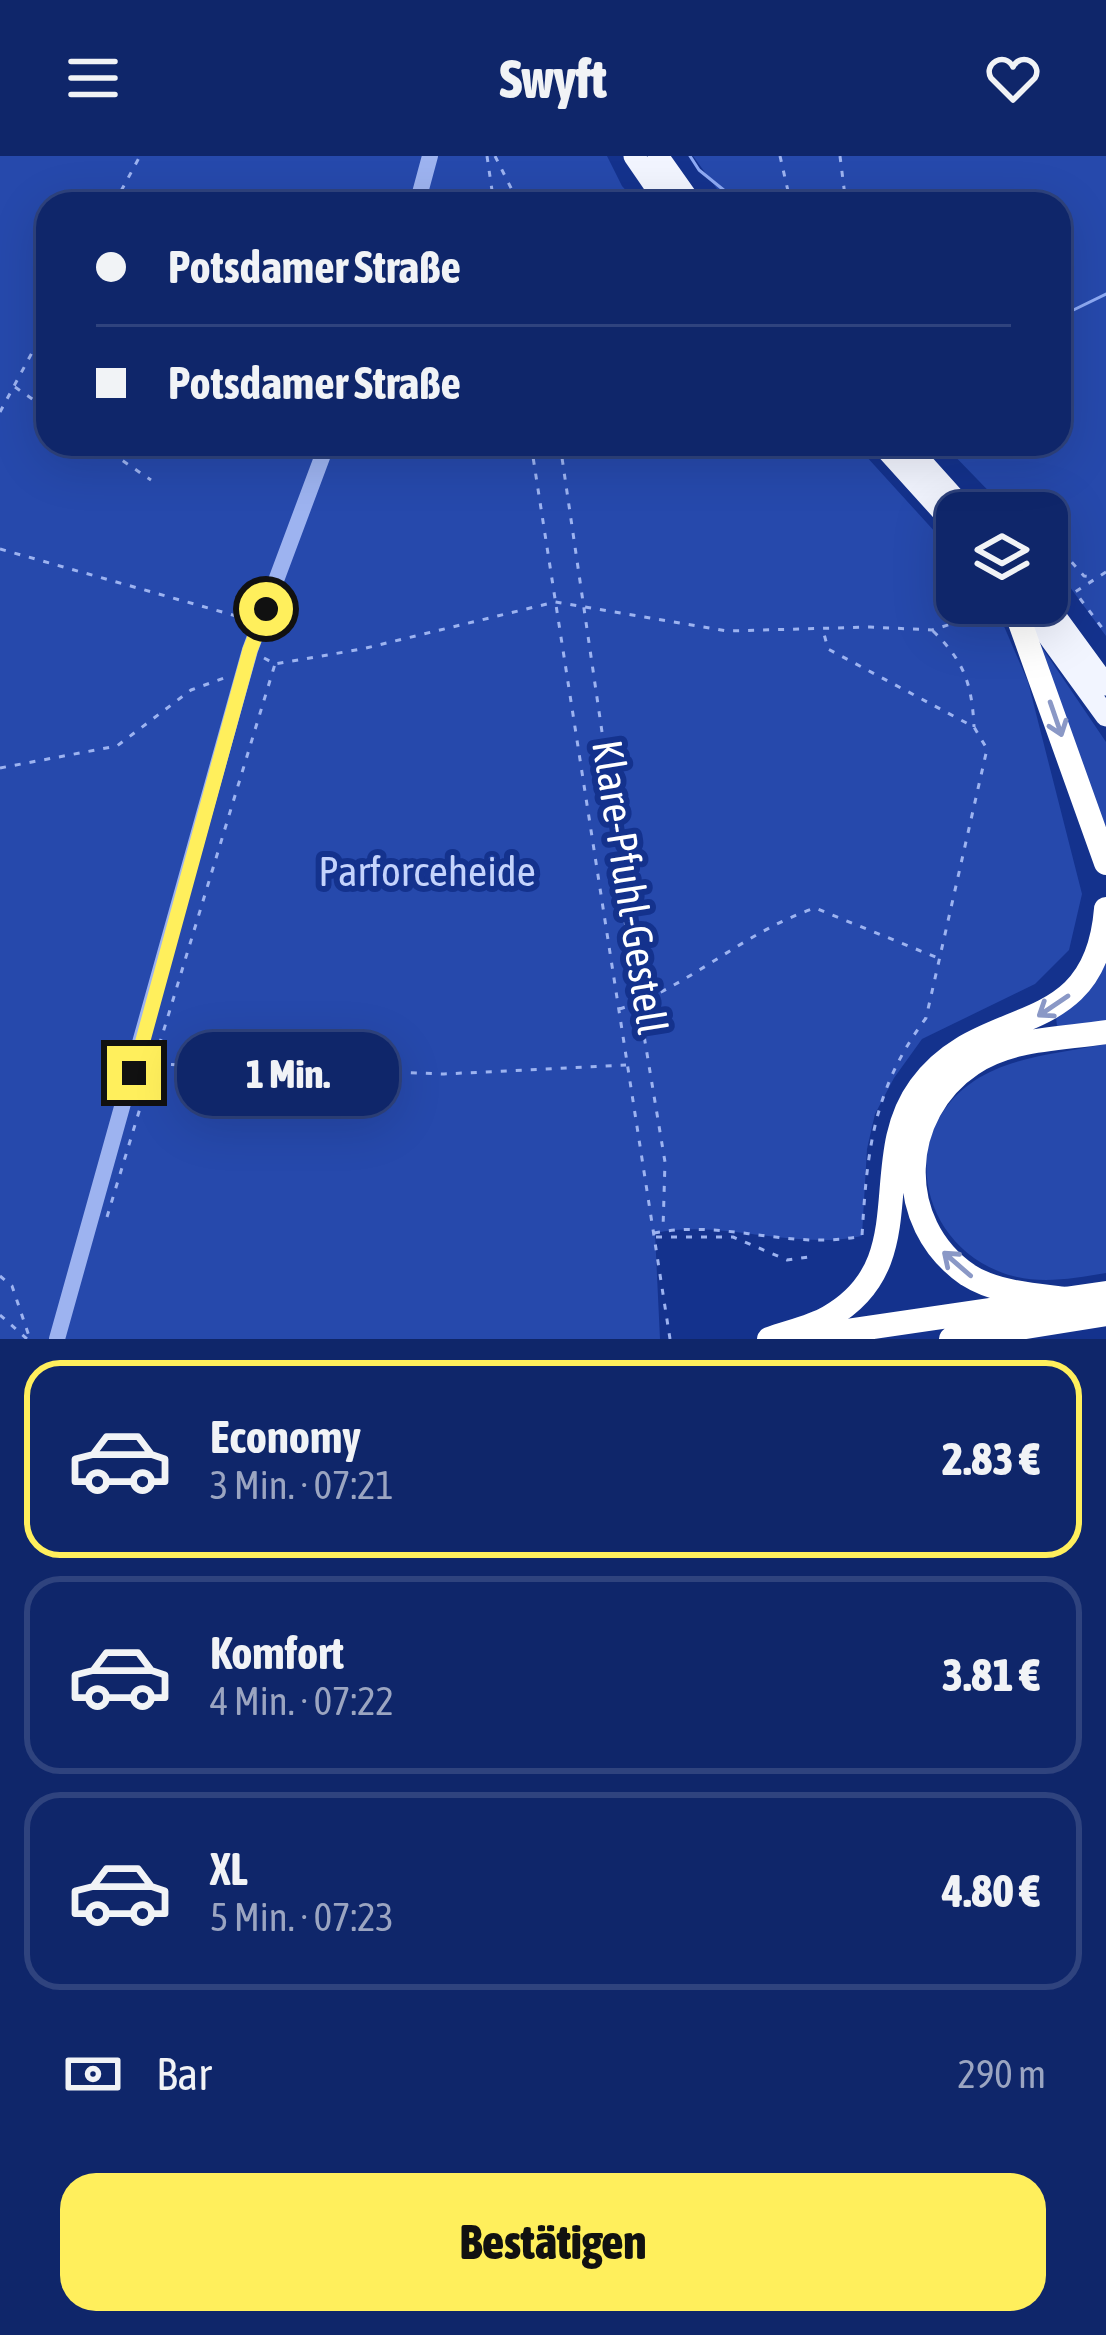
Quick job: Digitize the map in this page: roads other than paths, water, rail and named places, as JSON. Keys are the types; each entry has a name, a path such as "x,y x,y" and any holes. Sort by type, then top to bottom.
{"highway":[{"path":"634,156 659,192"},
{"path":"658,156 684,192"},
{"path":"892,456 936,505"},
{"path":"917,456 949,492"},
{"path":"1021,624 1106,863"},
{"path":"1039,624 1106,716"},
{"path":"1061,624 1106,685"},
{"path":"1095,830 1106,894"},
{"path":"769,1339 829,1318 874,1273 888,1242 895,1141 920,1087 941,1063 970,1042 1054,1009 1078,987 1094,963 1106,909"},
{"path":"1066,1299 995,1287 970,1276 946,1256 918,1209 913,1160 922,1118 972,1064 1020,1045 1106,1033"},
{"path":"790,1339 1106,1293"},
{"path":"951,1339 1106,1315"}],"street":[{"path":"420,192 430,156"},
{"path":"57,1339 250,650 323,456"}],"waterway":[{"path":"690,156 726,192"},
{"path":"1071,311 1106,294"}],"park label":[{"name":"Parforceheide","path":"427,871"}]}
